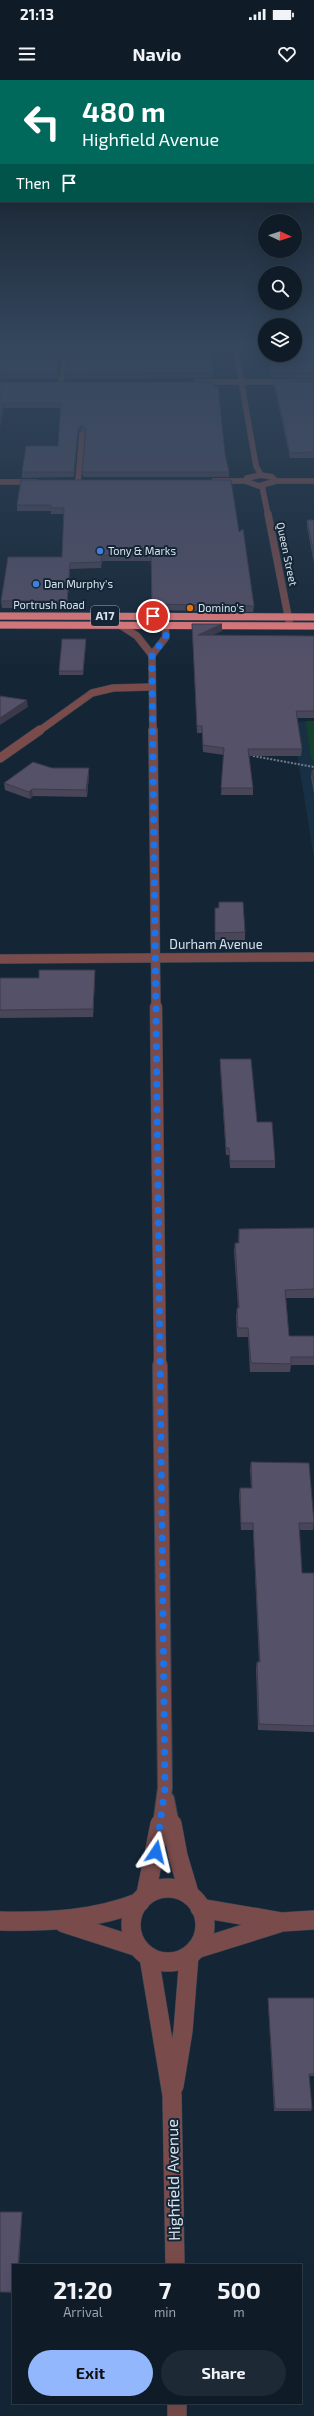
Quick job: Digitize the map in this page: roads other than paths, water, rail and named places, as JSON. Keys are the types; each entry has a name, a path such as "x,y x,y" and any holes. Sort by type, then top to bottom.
{"highway":[{"name":"Portrush Road","path":"0,616 117,613 153,616 314,617"},
{"name":"Portrush Road","path":"0,625 314,626"}],"street":[{"path":"78,482 80,455"},
{"path":"254,455 256,466 261,475"},
{"path":"205,482 245,481 247,478 261,475 272,477 276,481"},
{"path":"245,481 249,485 262,486 272,484 276,481 314,481"},
{"path":"0,482 47,482"},
{"path":"70,482 86,482"},
{"name":"Queen Street","path":"262,486 290,626"},
{"path":"143,1952 133,1933 134,1913 143,1898 158,1844 165,1788 152,655 166,637 165,626 153,616"},
{"path":"120,625 137,636 152,655"},
{"path":"0,758 92,692 113,688 152,687"},
{"name":"Durham Avenue","path":"0,959 312,957"},
{"path":"165,1788 178,1856 189,1893 197,1901 200,1908 204,1927 193,1953"},
{"path":"0,1922 63,1922 99,1917 143,1898 157,1889 168,1888 189,1893"},
{"path":"200,1908 282,1922 314,1920"},
{"path":"63,1922 143,1952 158,1960 176,1962 193,1953 282,1922"},
{"name":"Highfield Avenue","path":"143,1952 172,2095 175,2264"},
{"name":"Highfield Avenue","path":"172,2095 183,2032 193,1953"},
{"path":"177,2404 177,2416"}],"place":[{"name":"Tony & Marks","path":"100,551"},
{"name":"Dan Murphy's","path":"36,584"},
{"name":"Domino's","path":"190,608"}]}
